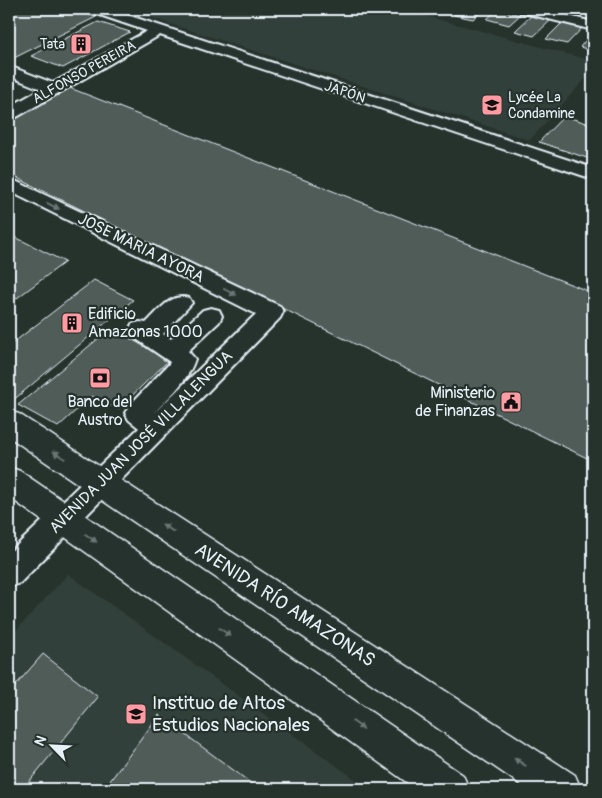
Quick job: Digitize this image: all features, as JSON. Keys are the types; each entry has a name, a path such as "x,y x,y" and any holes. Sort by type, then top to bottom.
{"main road":[{"name":"AVENIDA RÍO AMAZONAS","path":"9,422 561,789"},
{"path":"9,480 449,789"}],"street":[{"name":"JAPÓN","path":"96,9 130,12 159,30 593,174"},
{"path":"525,9 593,26"},
{"path":"130,12 224,38 247,47 246,51 239,56"},
{"name":"ALFONSO PEREIRA","path":"9,114 159,30"},
{"path":"210,46 224,38"},
{"path":"9,71 54,89"},
{"name":"JOSE MARIA AYORA","path":"9,184 272,312"},
{"path":"156,427 138,413 184,362 183,359 144,332 181,303"},
{"name":"AVENIDA JUAN JOSÉ VILLALENGUA","path":"9,573 272,312"},
{"path":"172,351 211,316"}],"shaded area":[{"name":"Lycée La Condamine","path":"124,9 400,9 593,61 593,70 530,140"},
{"name":"Instituo de Altos Estudios Nacionales","path":"68,574 369,789 9,789 9,638"}],"building":[{"path":"9,9 72,9 96,17 10,60"},
{"path":"461,9 485,9 473,19 454,15"},
{"path":"498,9 520,15 509,25 487,19"},
{"path":"578,9 593,9 593,14 576,11"},
{"path":"532,15 551,20 534,36 515,31"},
{"name":"Tata","path":"98,22 130,32 63,68 31,56"},
{"path":"563,22 583,27 567,44 546,39"},
{"path":"593,32 593,51 580,47"},
{"path":"70,88 593,293 593,461 9,174 9,122"},
{"path":"564,116 593,125 593,160 539,142"},
{"path":"11,235 65,262 9,304 9,237"},
{"name":"Edificio Amazonas 1000","path":"94,280 133,300 11,402 9,401 9,346"},
{"name":"Banco del Austro","path":"111,328 169,360 118,409 92,396 58,427 18,405"},
{"path":"43,654 98,697 23,789 9,789 9,693"},
{"path":"159,715 259,789 104,789"}],"place":[{"name":"Tata","path":"81,44"},
{"name":"Lycée La Condamine","path":"492,105"},
{"name":"Edificio Amazonas 1000","path":"72,323"},
{"name":"Banco del Austro","path":"100,378"},
{"name":"Ministerio de Finanzas","path":"511,402"},
{"name":"Instituo de Altos Estudios Nacionales","path":"136,714"}]}
